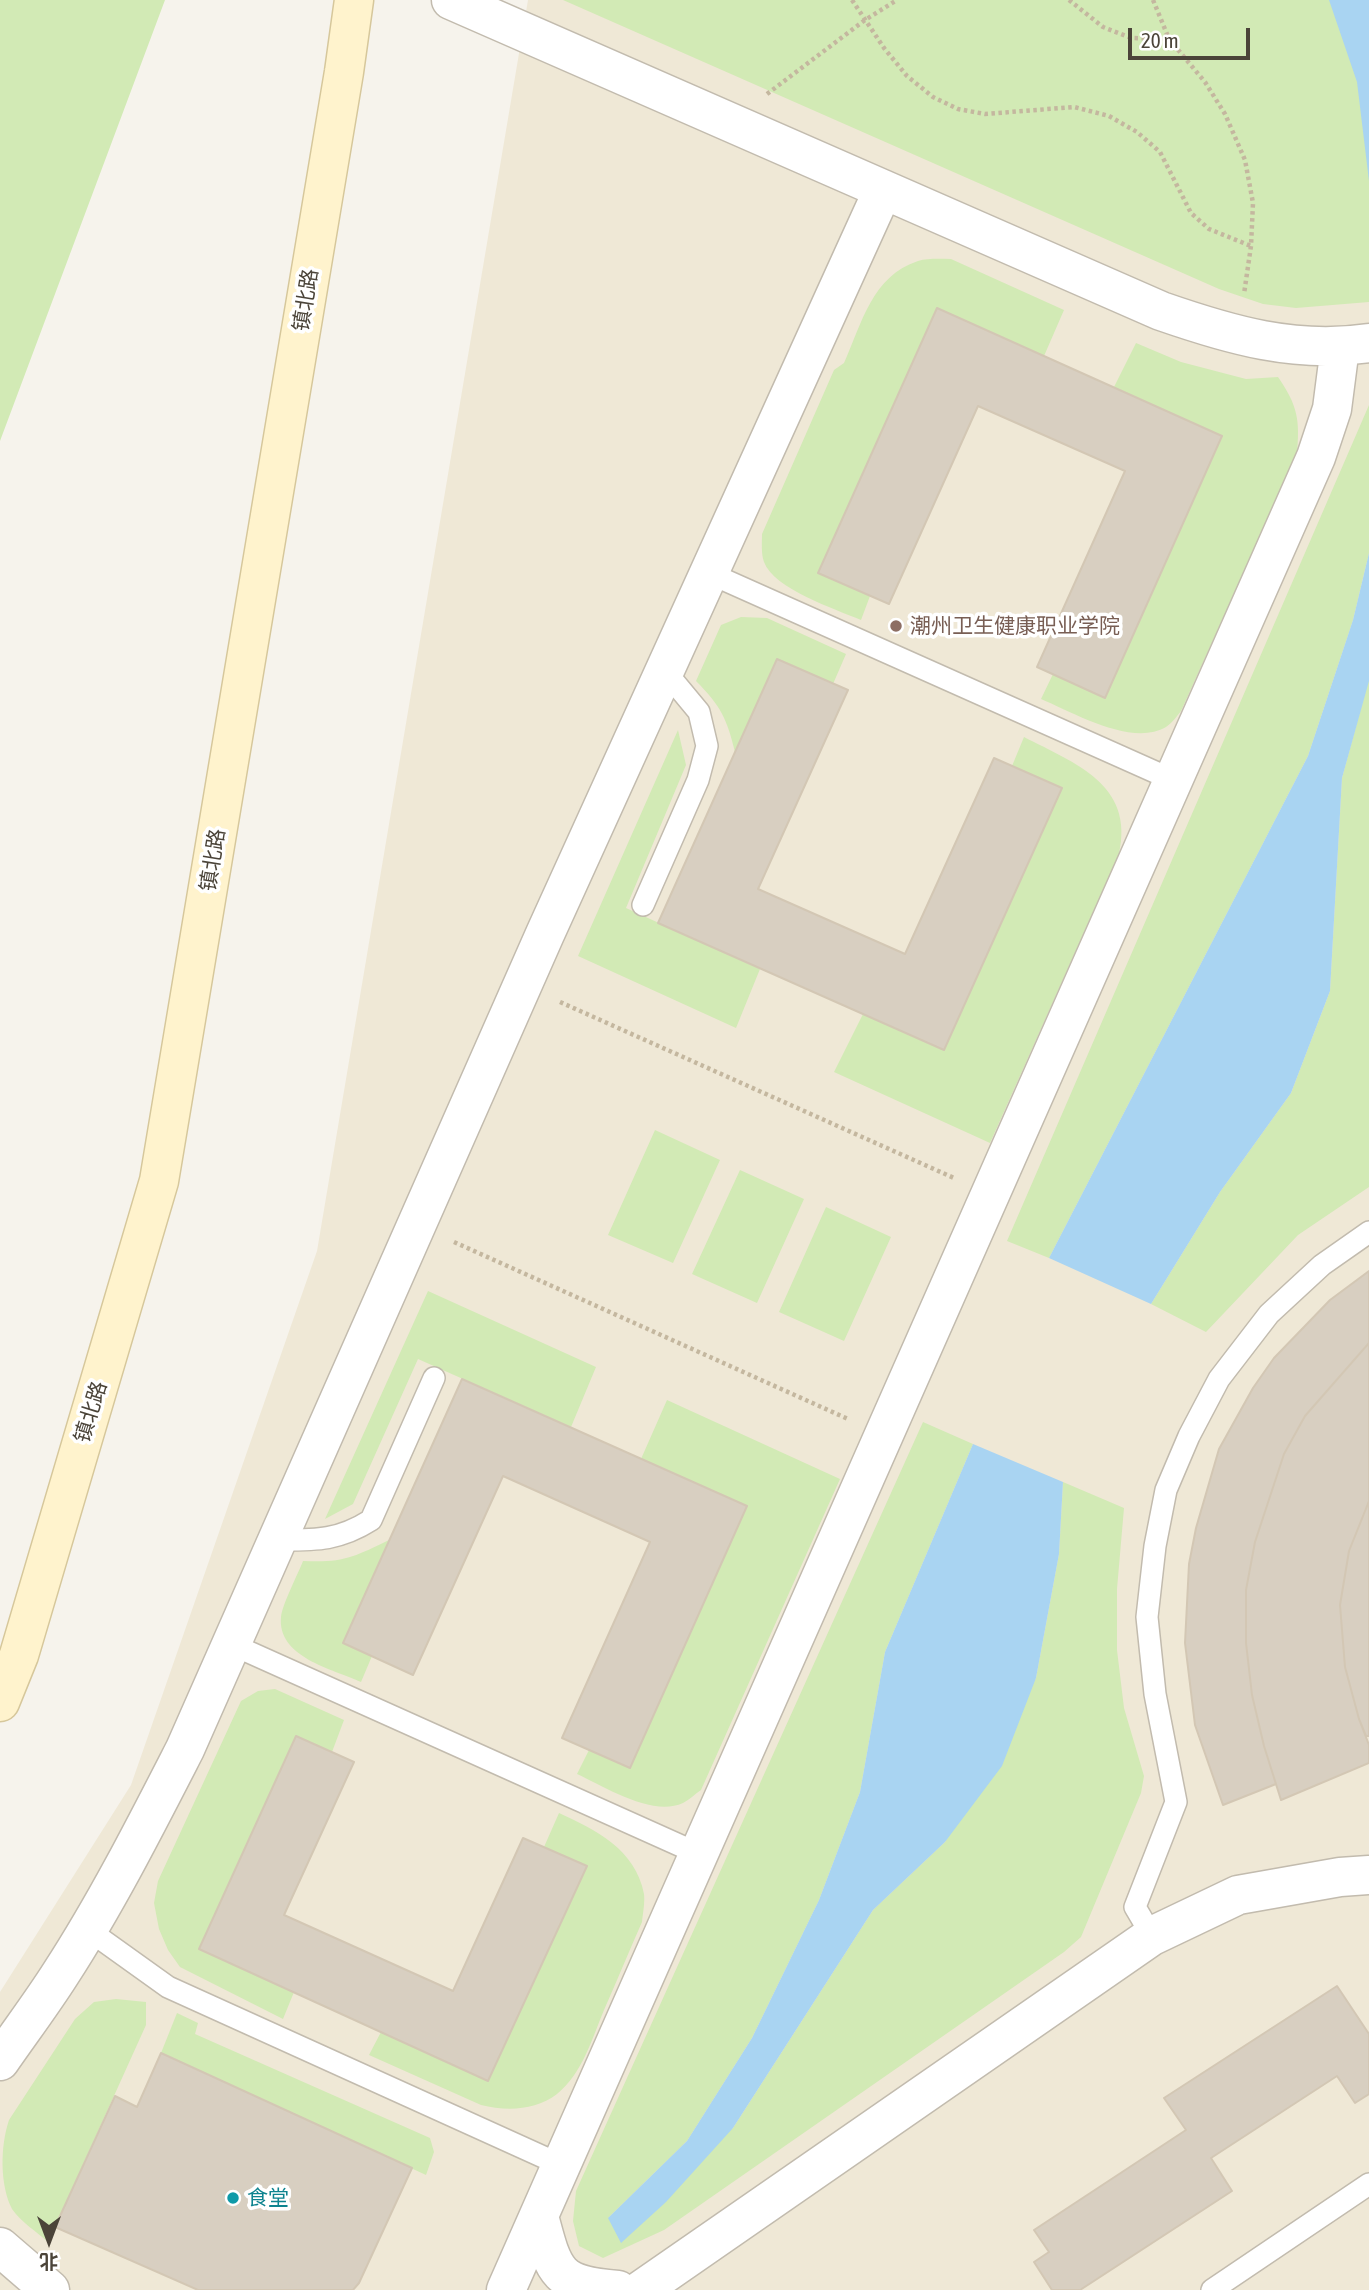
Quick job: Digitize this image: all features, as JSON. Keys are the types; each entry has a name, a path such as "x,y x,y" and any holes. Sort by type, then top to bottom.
{"street":[{"name":"镇北路","path":"0,1702 19,1655 159,1181 354,0"},
{"path":"451,0 1161,311 1221,332 1296,346 1354,345 1316,457 506,2290"},
{"path":"0,2061 61,1974 141,1836 185,1749 523,984 884,190"},
{"path":"539,2216 550,2258 565,2278 587,2287 619,2290 652,2283 1153,1936 1238,1895 1340,1877 1369,1875"},
{"path":"0,2247 50,2290"}],"lane":[{"path":"709,573 1173,780"},
{"path":"643,905 698,780 707,746 699,712 665,671"},
{"path":"1153,1936 1135,1907 1176,1802 1155,1694 1147,1618 1155,1546 1166,1490 1189,1436 1219,1379 1269,1314 1322,1265 1369,1232"},
{"path":"278,1540 317,1540 351,1532 371,1520 433,1378"},
{"path":"231,1644 699,1854"},
{"path":"87,1929 168,1987 561,2165"},
{"path":"1212,2290 1369,2184"}],"path":[{"path":"852,0 884,48 907,76 933,97 958,109 985,114 1074,107 1109,116 1137,132 1160,152 1191,214 1209,229 1251,246"},
{"path":"758,100 865,20 897,0"},
{"path":"1069,0 1104,27 1131,38 1169,39"},
{"path":"1153,0 1169,39 1205,82 1225,114 1245,160 1253,203 1251,246 1244,296"},
{"path":"523,984 990,1194"},
{"path":"417,1224 884,1435"}],"shaded area":[{"name":"潮州卫生健康职业学院","path":"528,0 1369,0 1369,2290 0,2290 0,1992 131,1785 317,1251"}],"green space":[{"path":"0,0 165,0 0,441"},
{"path":"563,0 1369,0 1369,302 1296,308 1263,304 1219,289"},
{"path":"951,259 1064,310 1044,356 937,309 819,573 870,596 861,620 806,597 780,581 764,562 762,534 834,370 844,363 863,317 879,289 902,268 918,261"},
{"path":"1136,343 1181,362 1246,379 1278,377 1294,405 1298,432 1297,454 1181,711 1166,727 1137,733 1103,726 1041,699 1053,674 1105,697 1222,436 1114,387"},
{"path":"1369,405 1369,553 1353,620 1308,756 1049,1258 1007,1241"},
{"path":"741,617 767,618 846,654 833,684 735,752 722,714 696,681 721,625"},
{"path":"1369,678 1369,1187 1298,1235 1206,1332 1151,1304 1220,1192 1291,1093 1330,991 1342,778"},
{"path":"678,730 686,765 626,908 760,969 736,1028 578,956"},
{"path":"1024,737 1062,756 1096,779 1109,793 1118,810 1122,830 1119,854 990,1143 834,1072 863,1014 943,1050 1062,788 1012,766"},
{"path":"655,1130 720,1160 673,1263 608,1235"},
{"path":"740,1170 804,1199 757,1303 692,1274"},
{"path":"826,1207 891,1237 844,1341 779,1312"},
{"path":"428,1291 596,1367 571,1427 418,1359 353,1504 325,1519"},
{"path":"667,1400 840,1479 701,1790 683,1803 657,1806 629,1799 577,1774 589,1750 630,1767 747,1506 641,1459"},
{"path":"923,1422 973,1444 885,1652 860,1792 819,1900 752,2038 687,2141 608,2218 733,2128 873,1910 945,1842 1036,1678 1059,1554 1063,1482 1124,1508 1117,1589 1117,1650 1124,1708 1144,1776 1141,1793 1081,1937 1064,1952 664,2230 603,2258 579,2246 573,2221 576,2191"},
{"path":"389,1540 343,1643 372,1656 361,1682 309,1660 297,1652 282,1631 281,1617 303,1561 348,1558"},
{"path":"275,1689 344,1720 332,1752 296,1737 199,1949 294,1992 283,2019 180,1967 168,1950 159,1929 154,1903 158,1881 241,1701 258,1691"},
{"path":"559,1813 600,1834 623,1853 639,1878 644,1894 642,1922 580,2066 566,2086 548,2100 530,2107 500,2108 481,2105 369,2055 381,2032 488,2080 587,1867 544,1847"},
{"path":"116,1999 146,2002 146,2025 48,2242 20,2218 8,2199 3,2166 4,2142 9,2120 75,2019 94,2002"},
{"path":"177,2013 198,2023 195,2034 430,2138 434,2152 426,2175 161,2053"}],"water":[{"path":"1329,0 1369,0 1369,181 1357,82"},
{"path":"1369,553 1369,681 1342,778 1330,991 1291,1093 1220,1192 1151,1304 1049,1258 1308,756 1353,620"},
{"path":"973,1444 1063,1482 1059,1554 1036,1678 1002,1766 945,1842 873,1910 733,2128 666,2202 621,2243 608,2218 687,2141 752,2038 819,1900 860,1792 885,1652"}],"building":[{"path":"937,308 1222,436 1105,698 1037,667 1125,471 978,406 889,604 818,573"},
{"path":"777,659 848,690 758,889 905,954 994,758 1062,788 944,1050 658,923"},
{"path":"1369,1271 1369,1343 1305,1416 1284,1454 1255,1542 1246,1590 1246,1643 1252,1695 1276,1784 1223,1805 1195,1725 1185,1643 1189,1564 1196,1528 1219,1449 1253,1388 1274,1358 1330,1300"},
{"path":"1369,1343 1369,1501 1349,1551 1340,1605 1345,1667 1369,1745 1369,1763 1281,1800 1252,1695 1246,1643 1246,1590 1255,1542 1284,1454 1305,1416"},
{"path":"462,1379 747,1506 630,1768 562,1738 650,1542 503,1476 413,1675 343,1643"},
{"path":"1369,1501 1369,1736 1366,1736 1345,1667 1340,1605 1349,1551"},
{"path":"296,1736 354,1762 284,1915 453,1991 523,1838 587,1866 488,2081 199,1949"},
{"path":"1337,1986 1369,2034 1369,2094 1355,2103 1337,2076 1211,2158 1232,2191 1080,2290 1052,2290 1034,2262 1049,2252 1034,2230 1186,2130 1164,2098"},
{"name":"食堂","path":"161,2053 412,2168 359,2283 353,2290 198,2290 55,2227 115,2096 137,2107"}],"place":[{"name":"潮州卫生健康职业学院","path":"896,626"},
{"name":"食堂","path":"233,2198"}]}
